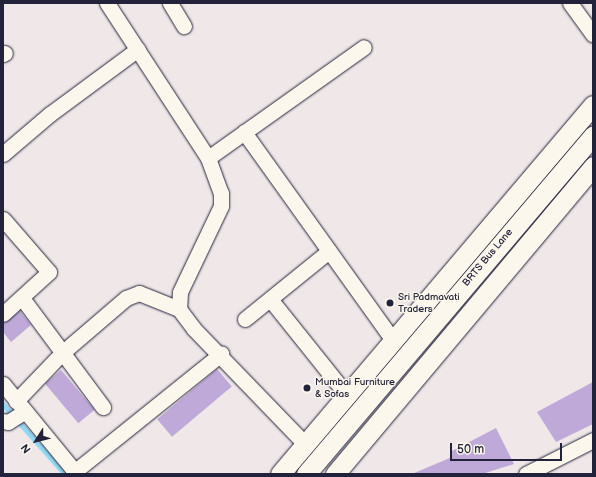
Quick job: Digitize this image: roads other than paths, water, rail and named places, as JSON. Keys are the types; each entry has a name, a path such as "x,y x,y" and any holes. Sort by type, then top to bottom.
{"main road":[{"path":"280,474 304,442 593,105"},
{"name":"BRTS Bus Lane","path":"306,474 593,135"},
{"path":"335,474 593,166"}],"street":[{"path":"107,3 208,158 218,180 221,206 180,292 179,309"},
{"path":"170,3 184,26"},
{"path":"570,3 593,35"},
{"path":"208,158 364,47"},
{"path":"3,154 50,114 138,49"},
{"path":"244,132 392,340"},
{"path":"3,219 49,272 3,314"},
{"path":"245,319 329,251"},
{"path":"14,414 63,352 132,295 145,294 179,309 194,329 221,354 304,442"},
{"path":"22,298 103,407"},
{"path":"270,298 346,394"},
{"path":"3,384 14,414 75,473 221,354"},
{"path":"526,474 593,440"}],"waterway":[{"path":"3,404 65,474"}],"place":[{"name":"Sri Padmavati Traders","path":"390,303"},
{"name":"Mumbai Furniture & Sofas","path":"307,388"}]}
